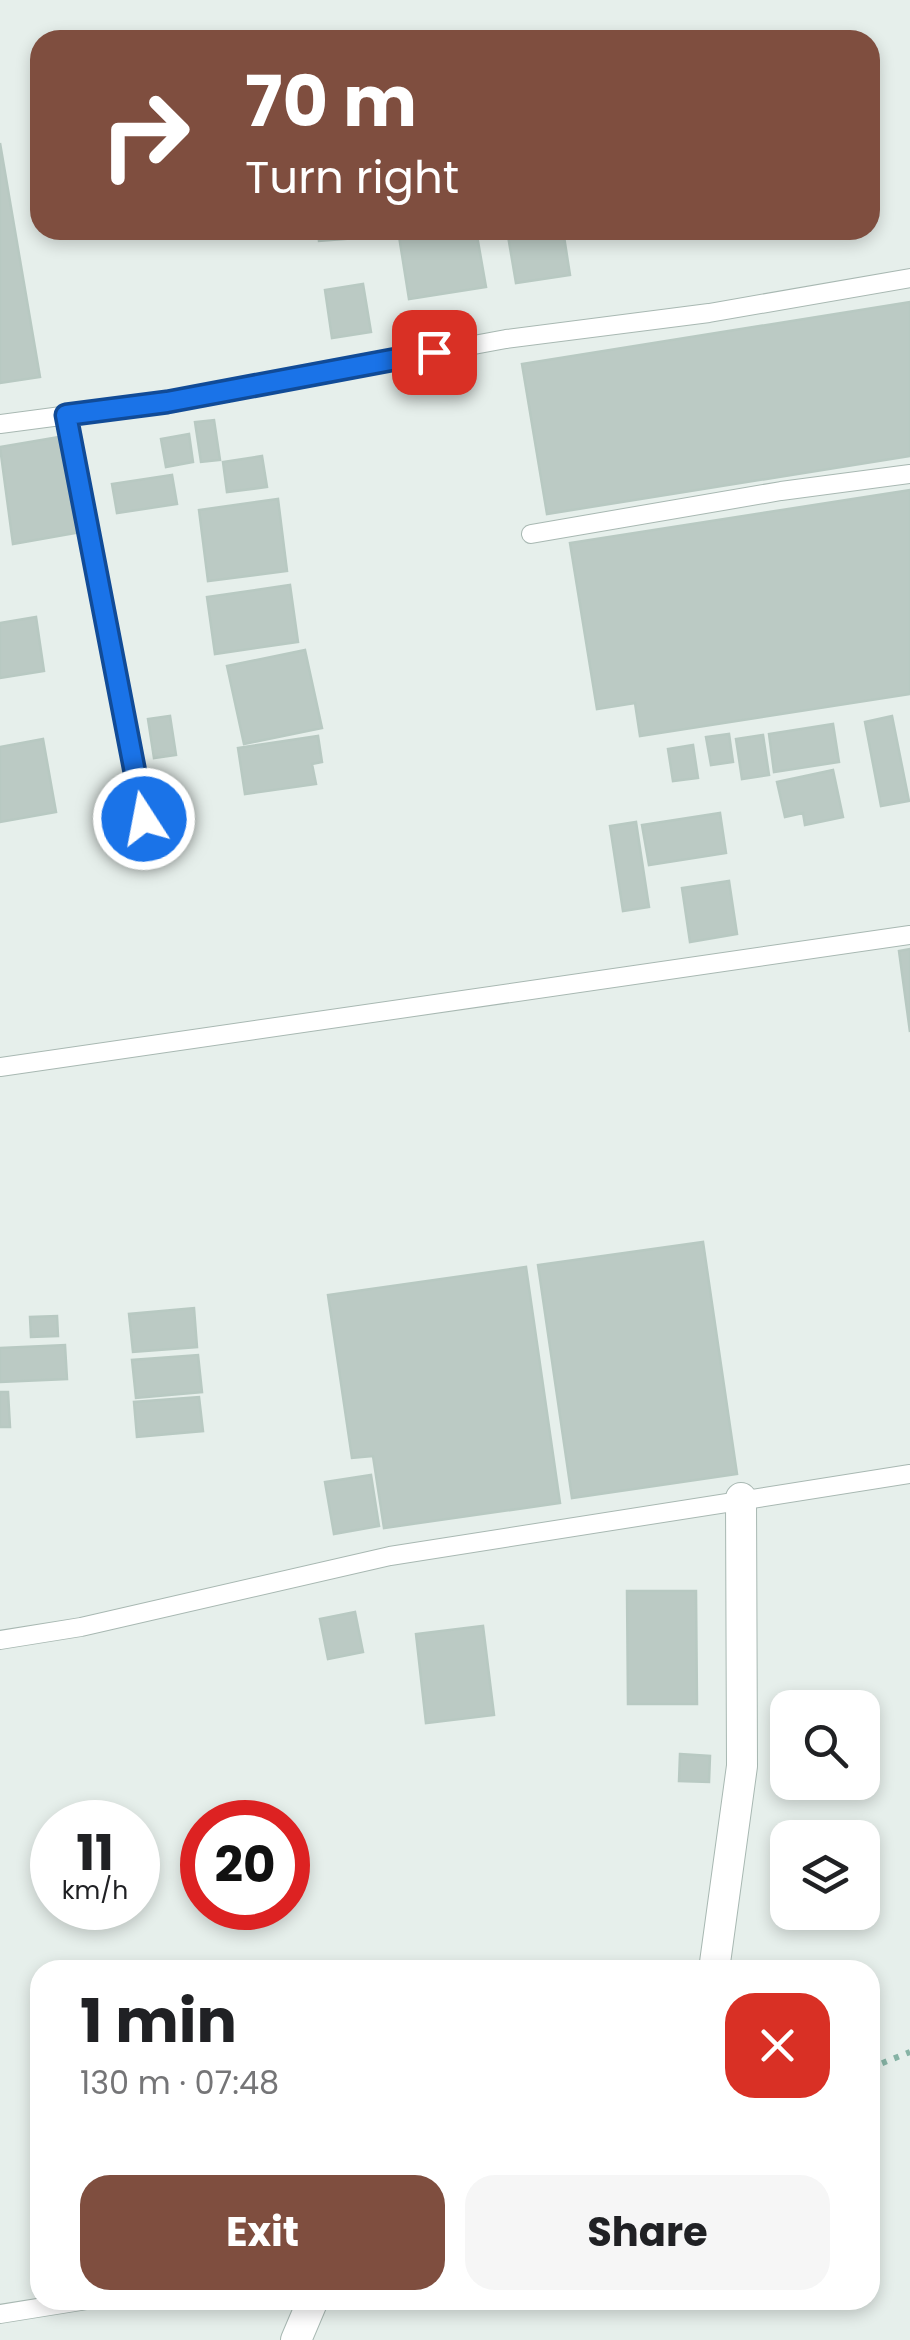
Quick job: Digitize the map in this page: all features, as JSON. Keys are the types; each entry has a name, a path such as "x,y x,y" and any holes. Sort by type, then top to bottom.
{"street":[{"path":"715,1960 742,1766 741,1498"},
{"path":"296,2340 309,2310"}],"lane":[{"path":"0,424 167,402 289,376 506,340 710,313 910,278"},
{"path":"66,415 144,819"},
{"path":"531,534 781,490 910,474"},
{"path":"0,1067 232,1030 910,934"},
{"path":"0,1640 81,1627 390,1556 910,1474"},
{"path":"0,2314 30,2309"}],"path":[{"path":"880,2064 910,2052"}],"building":[{"path":"0,143 40,377 0,383"},
{"path":"400,240 478,240 486,287 409,299"},
{"path":"509,240 565,240 570,275 516,283"},
{"path":"363,284 371,332 332,338 325,290"},
{"path":"910,302 910,456 547,514 522,364"},
{"path":"214,420 220,460 201,462 195,422"},
{"path":"189,434 193,462 166,467 161,439"},
{"path":"65,436 81,532 13,544 0,447"},
{"path":"262,456 267,487 227,492 223,462"},
{"path":"172,475 177,504 117,513 112,484"},
{"path":"910,490 910,694 640,736 635,703 597,709 570,543"},
{"path":"278,499 287,571 208,581 199,510"},
{"path":"290,585 298,642 215,654 207,597"},
{"path":"36,617 44,671 0,678 0,623"},
{"path":"305,650 322,728 244,744 227,666"},
{"path":"170,716 176,755 154,758 148,719"},
{"path":"892,716 909,801 881,806 865,722"},
{"path":"833,724 839,762 774,772 769,734"},
{"path":"729,734 733,762 711,765 706,737"},
{"path":"763,735 769,775 742,779 736,739"},
{"path":"318,736 322,762 312,764 316,784 245,794 238,748"},
{"path":"43,739 56,812 0,822 0,747"},
{"path":"693,745 698,778 673,781 668,749"},
{"path":"833,770 843,817 805,825 803,813 785,817 777,782"},
{"path":"720,813 726,853 649,865 642,825"},
{"path":"636,822 649,907 623,911 610,826"},
{"path":"729,881 737,934 690,942 682,888"},
{"path":"910,949 910,1032 899,951"},
{"path":"703,1242 737,1474 572,1498 538,1265"},
{"path":"526,1267 560,1503 384,1528 373,1456 352,1458 328,1295"},
{"path":"194,1308 197,1347 133,1352 129,1314"},
{"path":"57,1316 58,1336 31,1337 30,1317"},
{"path":"65,1345 67,1379 0,1382 0,1348"},
{"path":"198,1355 202,1392 136,1398 132,1360"},
{"path":"0,1392 8,1392 10,1427 0,1427"},
{"path":"199,1397 203,1431 137,1437 134,1402"},
{"path":"371,1475 379,1526 334,1534 325,1482"},
{"path":"627,1591 696,1591 697,1704 628,1704"},
{"path":"355,1612 363,1652 328,1659 320,1619"},
{"path":"483,1626 494,1715 426,1723 416,1634"},
{"path":"680,1754 710,1756 709,1782 679,1781"}],"route":[{"path":"144,819 66,415 167,402 289,376 434,352"}]}
